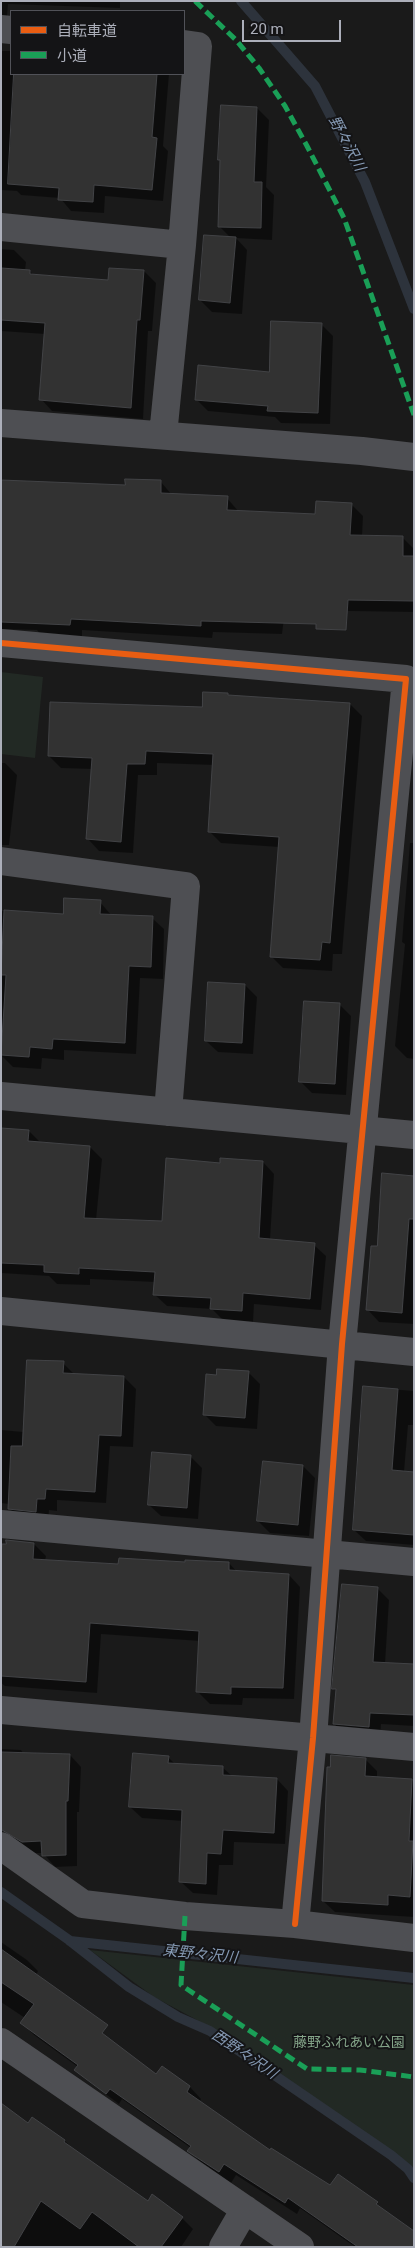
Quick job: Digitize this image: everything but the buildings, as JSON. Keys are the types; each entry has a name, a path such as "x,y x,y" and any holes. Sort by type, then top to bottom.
{"street":[{"path":"163,435 182,245 198,46 185,44"},
{"path":"1,227 182,245"},
{"path":"1,423 362,451 414,458"},
{"path":"1,643 406,679 404,803 363,1130 342,1344 313,1738 295,1924"},
{"path":"1,861 186,886 168,1112"},
{"path":"1,1096 414,1135"},
{"path":"1,1311 414,1352"},
{"path":"1,1524 414,1562"},
{"path":"1,1710 414,1746"},
{"path":"1,1846 83,1904 185,1916 295,1924 414,1938"},
{"path":"1,2042 300,2247"},
{"path":"223,2247 245,2209"}],"green space":[{"path":"1,672 43,677 35,758 1,754"},
{"name":"藤野ふれあい公園","path":"90,1950 414,1985 414,2168 212,2028 154,1997"}],"waterway":[{"name":"野々沢川","path":"241,1 315,86 365,182 414,309"},
{"name":"西野々沢川","path":"1,1892 69,1940 129,1987 178,2017 210,2031 391,2155 408,2169 414,2178"},
{"name":"東野々沢川","path":"70,1941 414,1978"}],"marked path":[{"path":"195,1 236,40 259,68 285,106 307,146 344,218 414,415"},
{"path":"185,1916 181,1985 307,2069 360,2070 414,2077"}],"cycle path":[{"path":"1,643 406,679 342,1344 313,1738 295,1924"}]}
